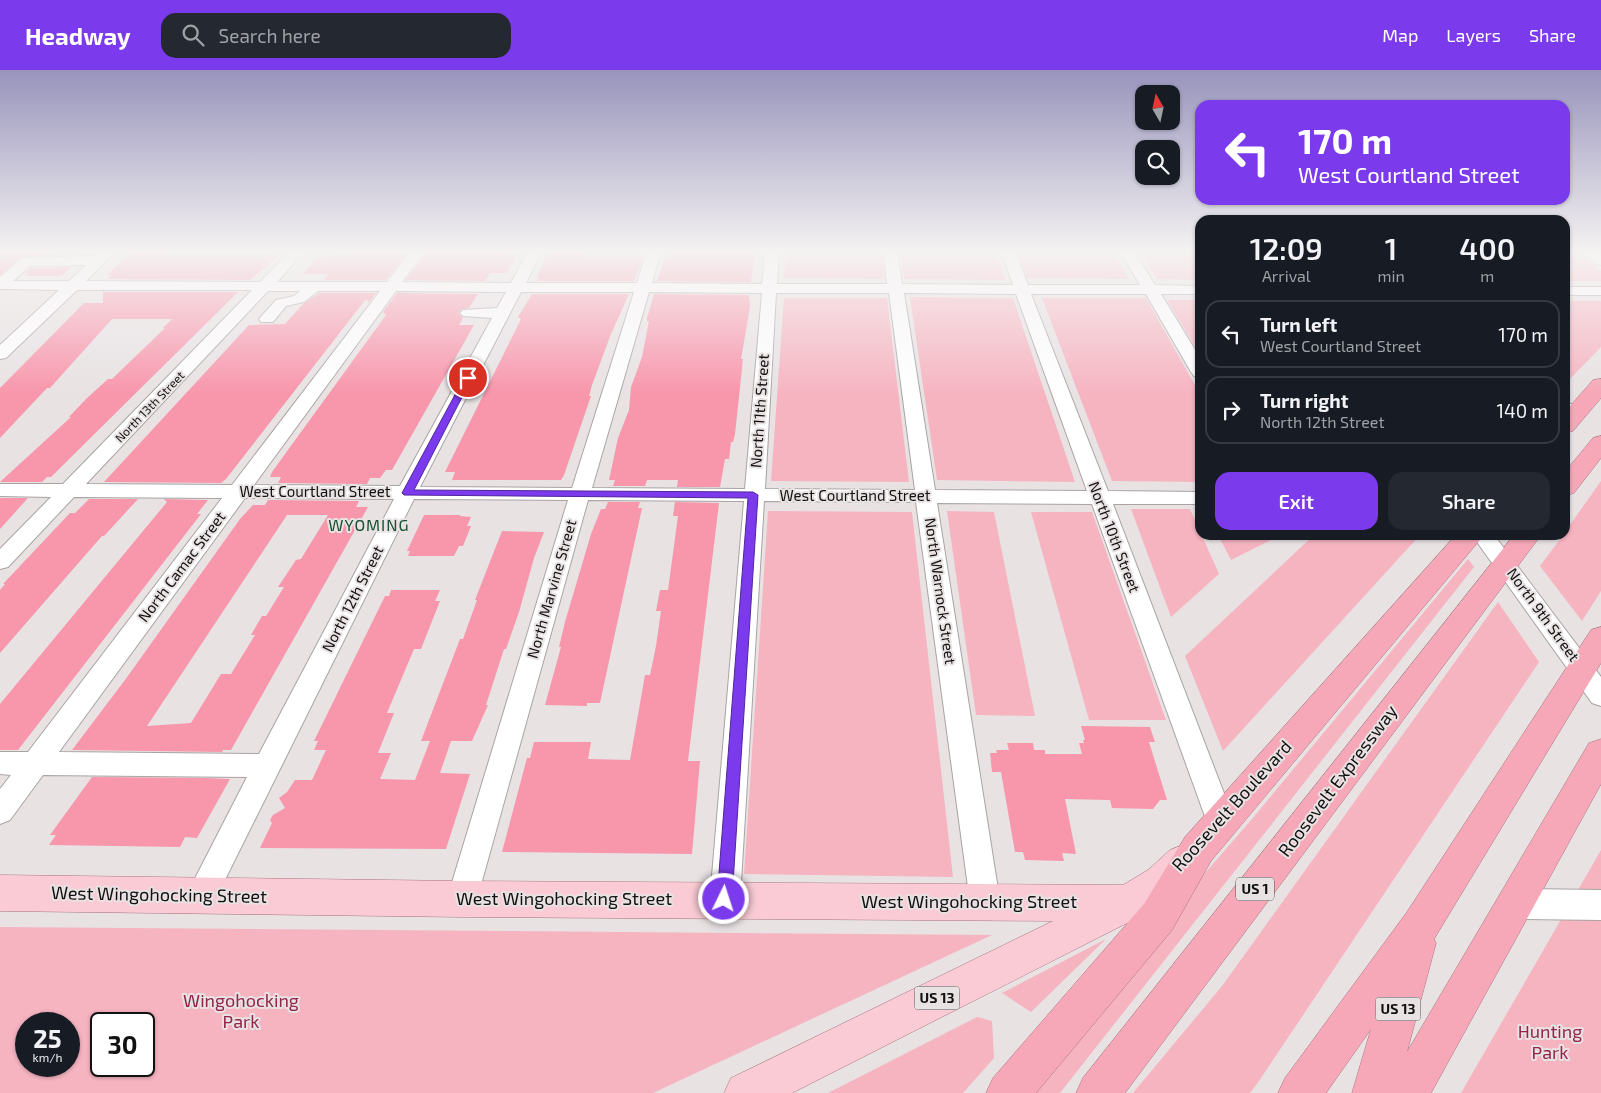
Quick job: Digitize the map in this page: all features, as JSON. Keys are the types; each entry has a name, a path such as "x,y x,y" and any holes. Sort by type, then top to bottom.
{"highway":[{"path":"1570,482 1601,443"},
{"name":"Roosevelt Boulevard","path":"1210,835 1466,540"},
{"name":"US 1","path":"1505,564 1524,540"},
{"name":"Roosevelt Expressway","path":"1098,1093 1505,564"},
{"path":"1300,1093 1421,925 1591,682 1601,638"},
{"path":"1407,1093 1601,753"},
{"path":"1008,1093 1158,917 1210,835"},
{"name":"US 13","path":"1374,1093 1421,925"}],"main road":[{"name":"Roosevelt Boulevard","path":"746,1093 1128,903 1161,882 1210,835"},
{"name":"West Wingohocking Street","path":"0,892 462,899 724,899 1128,903"}],"street":[{"path":"0,354 58,299"},
{"name":"North 13th Street","path":"0,562 254,299"},
{"path":"268,319 281,303 299,299"},
{"name":"North Camac Street","path":"0,811 237,492 384,299"},
{"name":"North 12th Street","path":"201,896 407,493 510,299"},
{"name":"North Marvine Street","path":"462,899 580,494 640,299"},
{"name":"North 11th Street","path":"724,899 768,299"},
{"name":"North Warnock Street","path":"897,299 984,902"},
{"name":"North 10th Street","path":"1026,299 1099,497 1210,835"},
{"path":"1155,299 1195,364"},
{"path":"468,313 503,313"},
{"name":"West Courtland Street","path":"0,490 1195,498"},
{"name":"North 9th Street","path":"1487,540 1591,682"},
{"path":"0,763 268,766"},
{"path":"1514,904 1601,905"}],"green space":[{"path":"784,299 887,299 909,482 771,481"},
{"path":"910,299 1013,299 1075,482 937,480"},
{"path":"1042,299 1146,299 1195,385 1195,482 1112,481"},
{"path":"1167,300 1195,300 1195,347"},
{"path":"1570,301 1601,301 1601,347 1570,379"},
{"path":"1601,481 1601,591 1582,621 1540,566 1559,540 1570,540 1570,525"},
{"path":"1131,509 1190,509 1195,520 1195,540 1204,540 1219,574 1171,617"},
{"path":"768,511 912,512 953,877 744,874"},
{"path":"947,511 994,512 1035,716 976,715"},
{"path":"1031,512 1092,512 1166,720 1089,720"},
{"path":"1221,540 1271,540 1231,560"},
{"path":"1309,540 1415,540 1223,751 1185,656"},
{"path":"1468,559 1474,567 1060,1093 1014,1093 1252,819"},
{"path":"1498,602 1539,662 1259,1081 1250,1093 1133,1093 1222,986"},
{"name":"Hunting Park","path":"1601,850 1601,1093 1461,1093"},
{"name":"Wingohocking Park","path":"0,927 992,935 653,1093 0,1093"},
{"path":"1106,939 1031,1012 1002,993"},
{"path":"977,1017 992,1021 994,1058 963,1093 828,1093"}],"building":[{"path":"103,299 231,299 51,477 47,477 42,482 0,482 71,417 69,417 86,399 108,379 112,379 172,319 112,319 50,388 47,388 0,438 0,388 84,303 103,303"},
{"path":"311,299 372,299 369,302 366,299 226,479 221,483 104,482 249,325 285,324 303,304"},
{"path":"393,299 475,299 469,308 462,309 458,313 463,318 459,325 474,325 392,470 386,470 380,478 370,478 367,484 278,483 281,477 270,477 272,472 386,315 383,312"},
{"path":"529,299 627,299 592,385 589,396 591,396 561,480 452,480 455,472 445,472 521,319 518,317"},
{"path":"653,299 749,299 750,307 741,359 743,359 735,434 733,442 731,442 729,459 725,459 720,487 677,487 678,480 647,480 645,486 613,486 615,480 609,480 618,438 629,410 631,387 642,357 649,321 647,321"},
{"path":"0,498 28,498 0,529"},
{"path":"89,499 138,499 102,536 0,653 0,590 5,584 3,584 70,513 75,513"},
{"path":"164,499 208,500 197,514 201,514 18,750 0,750 0,704 167,502"},
{"path":"268,500 359,501 356,507 368,507 231,750 223,750 222,752 72,750 125,680 240,519 253,505 265,505","holes":["287,515 328,515 301,559 296,560 278,587 284,587 266,616 262,616 251,635 255,635 231,674 221,674 191,723 147,726"]},
{"path":"608,502 640,502 638,508 642,508 600,703 587,703 587,706 545,705 561,647 559,647 565,622 591,534 601,509 605,509"},
{"path":"675,502 719,503 688,761 700,761 692,854 502,852 527,758 530,758 534,742 591,742 588,759 630,760 645,675 650,675 656,646 661,611 656,611 660,590 668,590 678,516 673,516"},
{"path":"424,515 460,515 471,517 467,526 471,526 463,546 459,546 454,556 408,556 410,551 407,551"},
{"path":"502,531 544,532 534,558 519,612 506,649 504,649 486,705 488,705 472,741 451,741 440,773 470,774 446,849 260,848 272,823 270,820 273,815 285,808 279,798 287,792 295,780 312,780 326,750 314,750 318,741 314,741 385,596 389,596 391,590 440,590 435,601 440,601 421,649 414,649 387,713 394,713 378,753 391,753 380,779 415,780 430,741 421,741 460,639 463,639 477,600 475,600"},
{"path":"1081,726 1150,727 1155,742 1149,742 1167,800 1160,800 1153,809 1112,808 1110,800 1065,799 1076,854 1062,853 1064,861 1025,860 1023,852 1015,852 1001,772 992,772 990,753 997,753 996,750 1009,750 1007,743 1033,743 1034,750 1045,750 1045,754 1082,754 1079,743 1084,743 1083,740 1085,740"},
{"path":"92,777 230,779 197,838 185,837 180,847 49,845 56,835 50,835"}],"district":[{"name":"WYOMING","path":"369,525"}],"route":[{"path":"468,378 407,493 753,495 724,899"}]}
